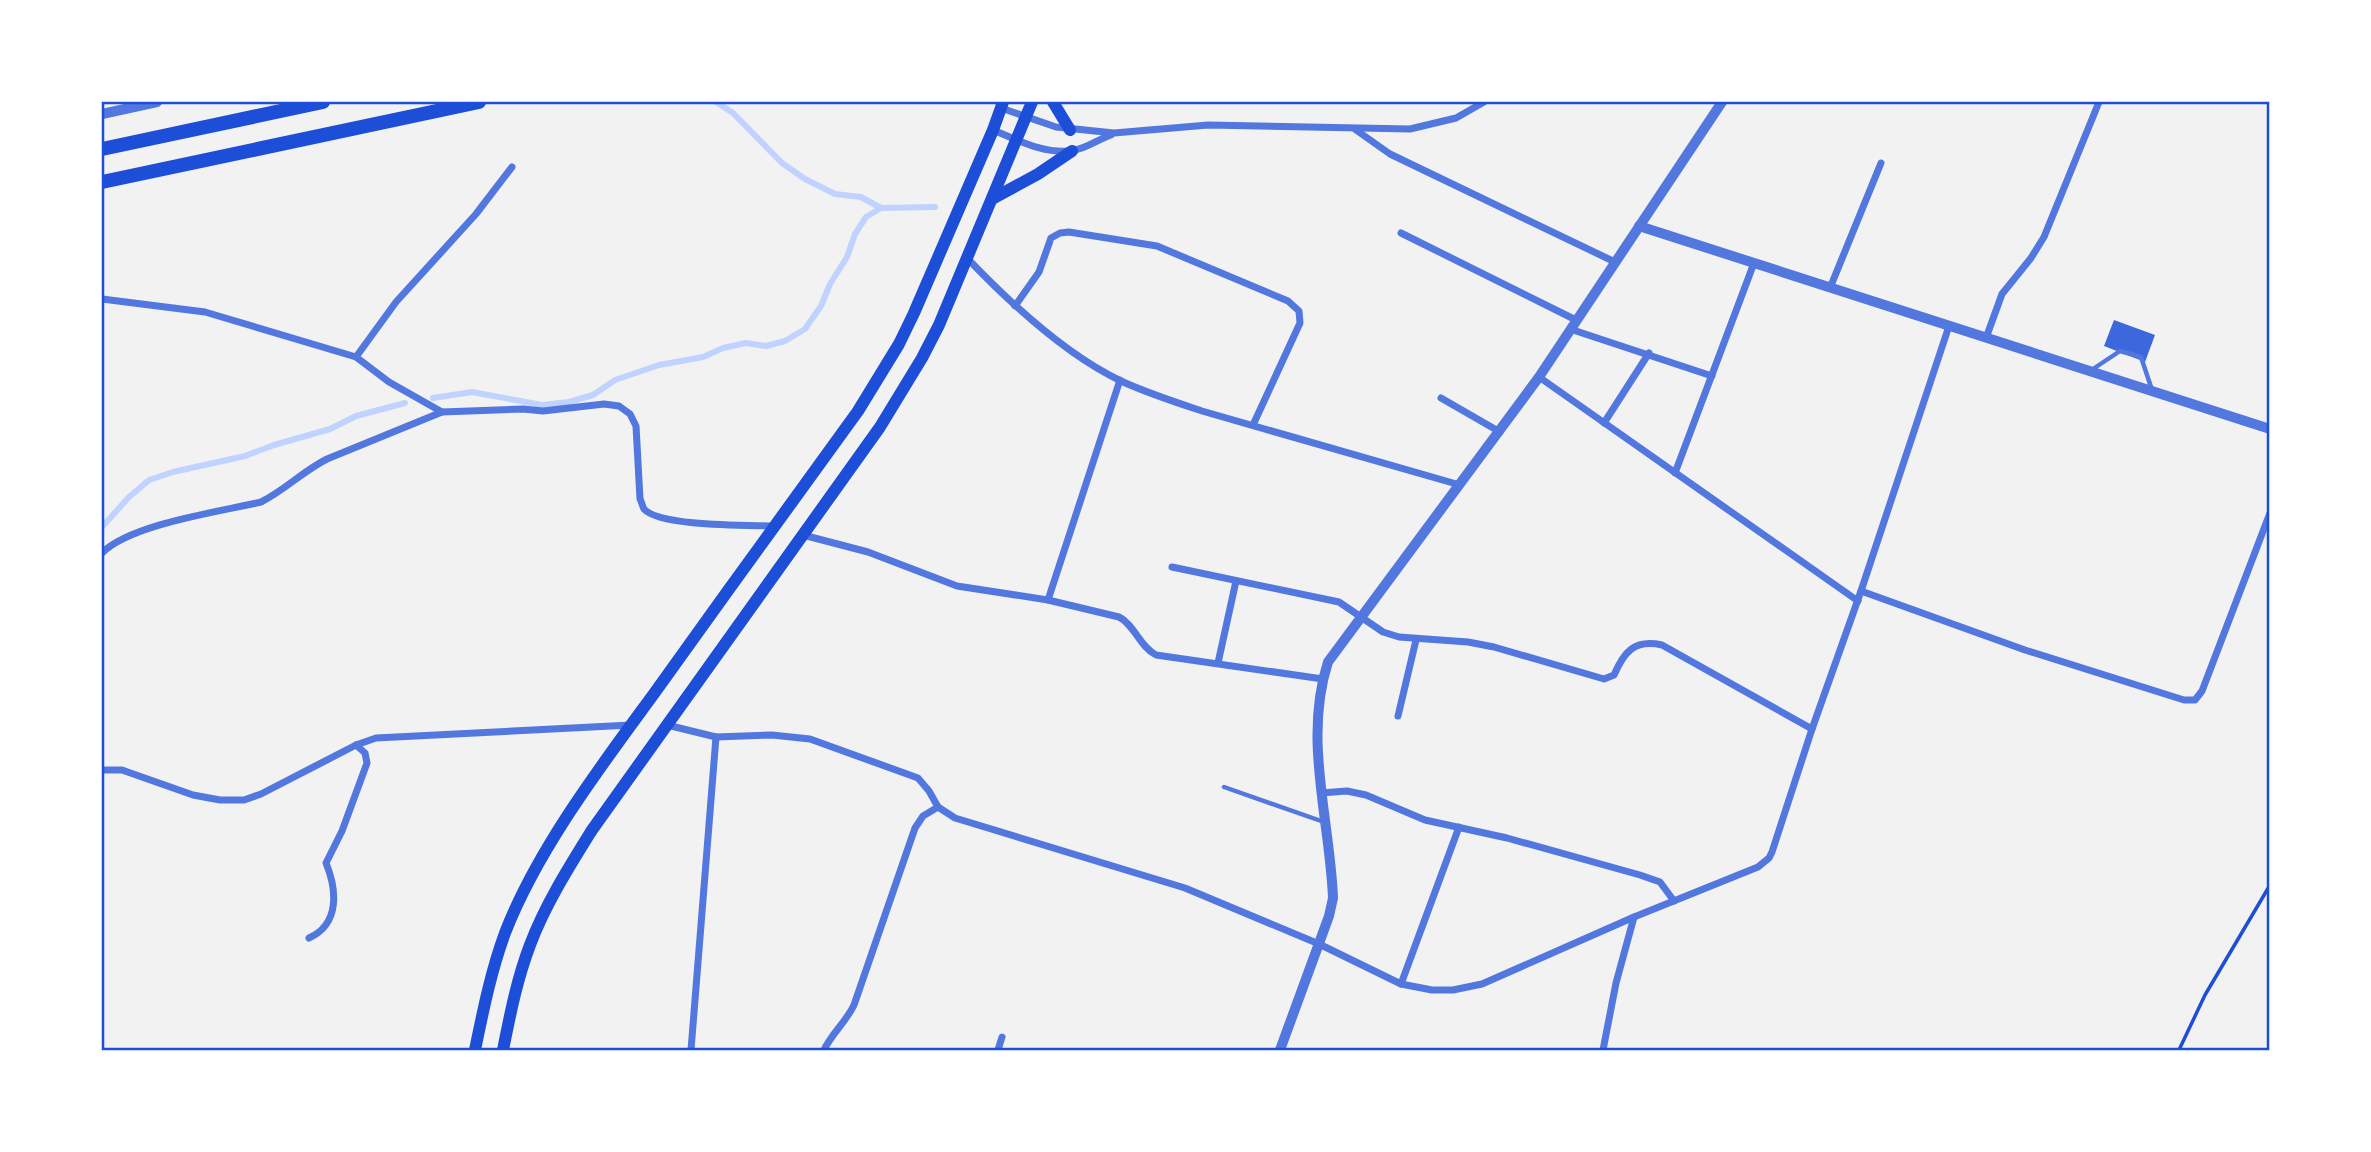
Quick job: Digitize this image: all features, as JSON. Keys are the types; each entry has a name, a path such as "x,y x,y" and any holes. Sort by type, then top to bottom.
{"main road":[{"path":"102,149 323,102"},
{"path":"102,182 479,102"},
{"path":"503,1051 518,978 544,914 592,830 880,427 910,379 939,326 1032,102"},
{"path":"1053,102 1070,130"},
{"path":"475,1051 493,970 516,909 567,818 858,411 899,344 1002,105"},
{"path":"992,199 1038,174 1072,151"}],"street":[{"path":"102,114 157,102"},
{"path":"1002,105 1025,118 1070,130 1114,133 1208,125 1410,129 1456,118 1484,102"},
{"path":"1280,1051 1329,916 1332,898 1321,793 1318,724 1323,679 1332,656 1501,432 1722,102"},
{"path":"1986,338 2002,294 2044,237 2099,102"},
{"path":"1356,129 1390,154 1615,262"},
{"path":"993,130 1044,149 1072,151 1114,133"},
{"path":"1829,288 1881,163"},
{"path":"356,356 396,302 477,214 512,167"},
{"path":"1639,226 2270,429"},
{"path":"1015,306 1039,272 1051,238 1069,232 1157,246 1288,301 1299,311 1300,323 1253,425"},
{"path":"1401,233 1573,324 1712,376"},
{"path":"967,257 1015,306 1068,347 1120,380 1166,399 1460,485"},
{"path":"1675,473 1754,263"},
{"path":"102,299 205,312 356,356 389,382 442,412"},
{"path":"667,725 716,737 772,735 810,739 918,778 937,807 955,818 1185,888 1319,944 1401,984 1445,991 1482,984 1634,917 1749,871 1769,858 1949,326"},
{"path":"1604,423 1649,354"},
{"path":"1539,377 1858,601"},
{"path":"1048,600 1120,380"},
{"path":"1441,398 1501,432"},
{"path":"102,553 111,544 132,533 261,502 275,495 309,468 442,412 523,409 543,411 604,404 619,406 630,414 636,426 640,499 644,509 655,516 676,521 775,526"},
{"path":"1861,591 2025,650 2184,700 2195,700 2203,691 2270,513"},
{"path":"803,535 868,552 957,586 1048,600 1122,618 1146,648 1156,655 1323,679"},
{"path":"1172,567 1334,600 1344,604 1383,632 1416,640 1459,641 1494,647 1609,679 1628,650 1645,644 1662,645 1812,729"},
{"path":"1218,663 1236,581"},
{"path":"1398,716 1416,640"},
{"path":"102,770 122,770 193,795 220,800 244,800 261,794 356,745 392,736 631,726"},
{"path":"691,1051 716,737"},
{"path":"309,939 320,933 334,906 332,876 326,863 342,831 367,762 365,753 356,745"},
{"path":"1321,793 1347,791 1366,794 1425,821 1534,845 1652,878 1660,882 1674,901"},
{"path":"824,1051 854,1005 915,828 923,817 937,807"},
{"path":"1401,984 1459,827"},
{"path":"1602,1051 1611,1002 1634,917"},
{"path":"998,1051 1002,1037"}],"lane":[{"path":"2090,371 2120,351 2141,357 2152,391"},
{"path":"1224,787 1324,822"}],"path":[{"path":"2179,1051 2205,995 2270,885"}],"building":[{"path":"2114,320 2155,335 2145,362 2104,346"}],"waterway":[{"path":"716,102 733,113 782,163 805,179 835,194 861,197 881,208 935,207"},
{"path":"433,398 472,392 542,405 569,402 593,395 615,380 659,365 703,357 723,348 746,343 766,346 785,341 805,329 821,306 830,284 847,257 855,234 866,217 881,208"},
{"path":"102,527 129,497 149,480 245,456 330,429 356,416 405,403"}]}
